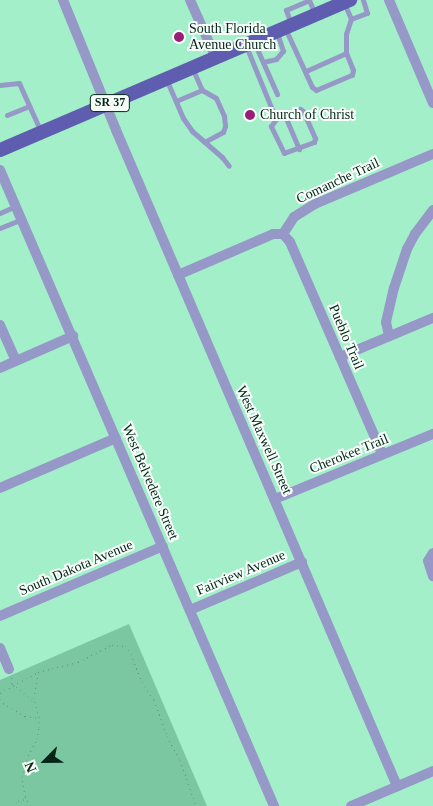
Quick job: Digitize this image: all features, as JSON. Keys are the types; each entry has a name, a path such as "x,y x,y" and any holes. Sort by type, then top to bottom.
{"main road":[{"name":"SR 37","path":"0,150 345,1"}],"street":[{"name":"West Maxwell Street","path":"63,0 178,275 397,786"},
{"path":"190,0 216,58"},
{"path":"389,0 430,86 433,103"},
{"name":"Comanche Trail","path":"283,234 294,217 315,204 433,154"},
{"name":"West Belvedere Street","path":"0,170 274,806"},
{"path":"389,336 386,322 407,249 433,210"},
{"path":"178,275 273,234 283,234"},
{"name":"Pueblo Trail","path":"283,234 290,242 382,454"},
{"path":"340,357 433,318"},
{"path":"0,325 16,361"},
{"path":"0,368 73,336"},
{"name":"Cherokee Trail","path":"275,499 433,434"},
{"path":"0,488 116,438"},
{"name":"South Dakota Avenue","path":"0,616 163,546"},
{"path":"431,556 429,565 433,576"},
{"name":"Fairview Avenue","path":"190,610 302,562"},
{"path":"0,648 12,673"},
{"path":"351,806 433,771"}],"lane":[{"path":"263,62 276,59 283,51 286,10 309,0 316,15"},
{"path":"351,20 367,13 363,0"},
{"path":"284,28 316,90 352,75 353,70 346,53 346,34 351,20 345,1"},
{"path":"250,43 263,62 277,94"},
{"path":"250,43 276,119"},
{"path":"306,71 346,53"},
{"path":"193,68 202,90 216,98 220,104 225,126 223,132 204,142"},
{"path":"166,79 192,131 229,166"},
{"path":"0,85 19,83 42,132"},
{"path":"176,101 202,90"},
{"path":"7,115 29,106"},
{"path":"300,109 303,111 315,138 314,142 288,153 282,151 271,126 276,119 285,116 300,109"},
{"path":"285,116 298,149"},
{"path":"0,213 17,206"},
{"path":"0,228 22,218"}],"path":[{"path":"0,693 12,684 38,672 78,662 112,645 125,646 131,654 142,682 154,700 167,736 180,760 196,806"},
{"path":"30,806 26,799 22,776 26,760 37,739 39,718 34,689 38,672"},
{"path":"12,673 12,684 35,702"},
{"path":"0,699 3,703 25,716 39,718"},
{"path":"12,806 18,800 26,799"}],"green space":[{"path":"129,624 207,806 0,806 0,680"}],"place":[{"name":"South Florida Avenue Church","path":"179,37"},
{"name":"Church of Christ","path":"250,115"}]}
